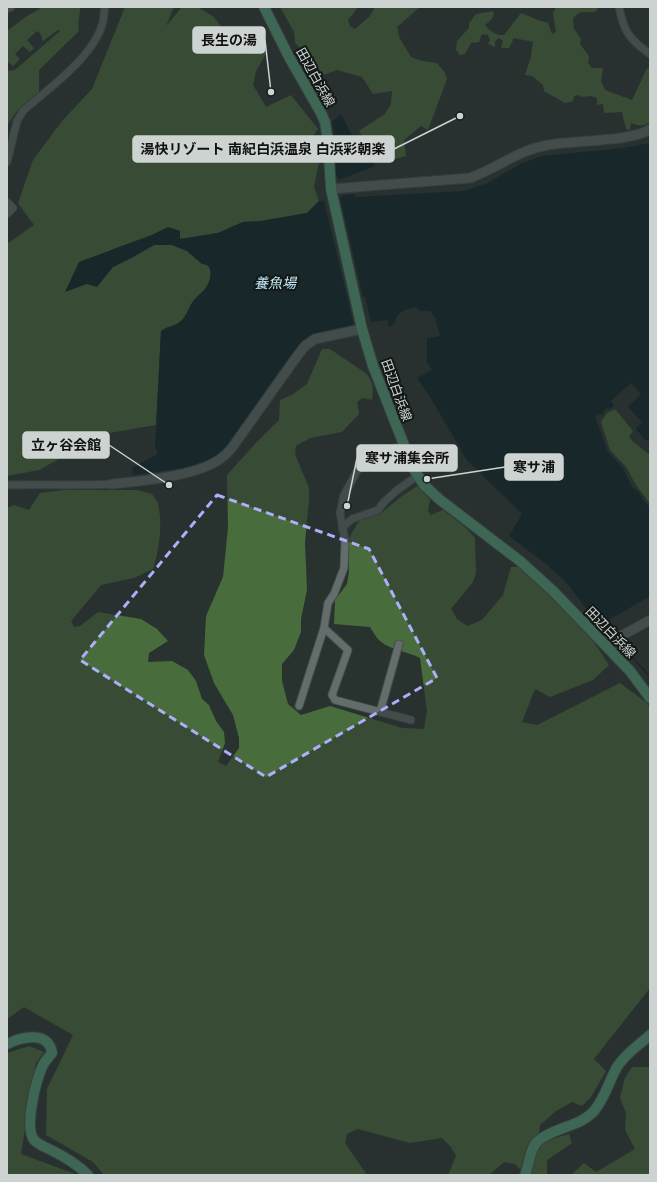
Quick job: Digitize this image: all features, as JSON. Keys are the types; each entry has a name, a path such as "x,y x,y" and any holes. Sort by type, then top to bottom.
{"main road":[{"name":"田辺白浜線","path":"264,7 289,57 322,113 325,122 328,141 331,189 362,329 373,366 403,445 417,476 424,485 453,511 520,561 609,644 650,698"},
{"path":"525,1175 529,1167 532,1151 537,1141 588,1118 602,1099 617,1066 626,1055 650,1035"},
{"path":"7,1044 18,1038 26,1037 45,1040 51,1046 52,1053 43,1064 36,1081 31,1110 31,1128 34,1139 72,1162 88,1175"}],"street":[{"path":"7,9 11,7"},
{"path":"7,162 17,121 23,111 80,61 95,40 103,23 105,7"},
{"path":"619,7 623,25 629,36 637,45 650,54"},
{"path":"331,189 470,178 485,173 530,148 549,144 623,137 646,132 650,129"},
{"path":"7,202 13,208 7,214"},
{"path":"7,485 35,484 84,486 112,484 199,470 224,456 234,445 295,359 306,346 315,339 362,329"},
{"path":"300,706 324,628 328,603 334,594 344,568 344,542 340,513 344,495 361,464 373,455 403,445"},
{"path":"342,528 352,519 378,510 396,491 417,476"},
{"path":"609,644 650,620"},
{"path":"324,628 348,650 332,695 335,700 411,720"},
{"path":"380,712 399,644"}],"highlighted area":[{"path":"217,495 369,549 437,678 266,777 80,660"}],"green space":[{"path":"39,7 80,7 78,25 79,31 39,70 39,92 17,111 7,125 7,71 15,70 60,31 58,30 43,41 40,33 37,31 27,40 34,48 30,52 23,46 15,54 20,59 13,66 7,61 7,31 27,16 40,9"},
{"path":"125,7 174,7 166,26 182,7 198,7 214,17 240,54 267,52 256,71 253,85 266,107 291,95 318,129 301,153 320,157 314,187 319,201 307,213 261,221 243,222 218,233 180,239 180,231 168,227 152,235 113,249 87,284 97,286 113,267 154,245 172,245 187,251 202,264 209,267 211,274 207,286 194,300 183,319 161,331 156,425 68,440 59,459 39,470 7,476 7,244 34,225 18,203 33,160 62,121 92,89"},
{"path":"280,7 358,7 348,20 350,26 355,29 370,16 375,7 420,7 397,27 399,37 411,57 422,61 437,63 445,73 447,79 428,130 421,126 404,140 406,156 383,162 377,161 359,131 385,114 391,104 392,91 373,94 362,77 337,70 324,75 306,53 295,43 294,32"},
{"path":"556,7 598,7 597,11 581,12 573,19 574,29 581,39 580,44 589,56 588,63 592,68 603,68 601,81 605,90 632,100 647,68 650,69 650,122 641,126 631,123 630,130 626,129 622,112 604,113 603,104 597,105 597,98 591,96 581,97 580,95 574,96 573,101 565,103 544,91 543,85 532,76 525,75 531,56 533,42 514,38 509,48 501,48 503,41 499,38 495,41 495,47 488,44 490,40 488,35 482,34 479,42 471,43 465,54 460,55 456,50 457,41 469,28 469,23 476,14 493,11 494,14 492,19 485,25 498,35 504,35 521,13 548,23 552,34 556,32 553,13"},
{"path":"322,349 330,349 367,374 372,383 373,391 372,400 363,398 357,402 359,414 342,432 310,438 296,446 295,454 309,488 305,543 307,590 301,619 301,632 294,650 282,664 282,681 288,704 301,715 330,706 402,728 424,729 427,711 420,658 387,646 377,637 370,627 334,624 335,600 347,584 349,572 348,540 360,519 380,514 402,496 419,485 430,500 428,511 431,515 443,510 464,526 475,538 476,573 473,582 451,609 457,619 467,626 482,620 503,595 511,567 519,567 586,630 609,665 593,680 550,697 535,689 522,722 537,725 620,683 647,703 650,708 650,988 594,1059 606,1071 591,1097 582,1106 572,1102 556,1111 540,1125 539,1134 548,1140 569,1134 572,1143 547,1160 547,1175 525,1175 515,1164 504,1162 489,1175 448,1175 456,1156 451,1147 442,1138 410,1143 358,1129 347,1134 345,1143 367,1175 104,1175 93,1162 46,1135 47,1089 73,1035 24,1007 7,1019 7,508 14,505 29,510 40,493 64,490 137,490 152,494 158,504 160,520 159,546 153,569 134,578 101,585 71,621 74,627 80,626 98,612 141,619 157,629 168,641 149,653 148,662 172,661 188,670 196,681 202,699 209,705 216,721 224,732 225,743 218,762 226,766 239,748 239,738 233,715 214,683 204,655 206,616 223,577 228,527 227,475 279,420 280,400 292,395 307,384"},
{"path":"615,409 633,431 629,436 632,441 650,455 650,504 636,485 626,467 610,450 601,422 607,413"},
{"path":"29,1046 44,1052 36,1063 21,1154 78,1175 7,1175 7,1053"},
{"path":"632,1067 650,1067 650,1175 571,1175 584,1163 596,1172 635,1149 625,1130 626,1113 620,1098 625,1078"}],"water":[{"path":"341,114 352,136 358,138 375,166 339,180 334,173 336,149 332,122"},
{"path":"650,143 650,441 644,439 636,429 642,422 628,407 641,394 631,383 611,401 614,406 609,409 606,408 603,414 595,416 608,452 623,468 632,487 639,492 643,500 650,508 650,596 609,620 617,632 602,629 565,581 546,564 509,536 522,514 467,460 430,397 417,378 432,370 427,362 427,338 440,336 435,317 430,311 420,311 416,307 400,313 395,323 389,327 387,320 371,322 365,297 363,297 340,198 341,196 354,194 356,197 463,191 486,184 522,163 542,156 623,148"},
{"name":"養魚場","path":"319,201 324,201 354,325 312,334 303,343 234,439 220,455 198,466 133,475 132,468 158,454 155,447 161,331 183,319 194,300 207,286 211,274 210,270 209,267 202,264 187,251 172,245 154,245 113,267 97,287 87,284 65,292 79,262 152,235 168,227 180,231 180,239 218,233 243,222 261,221 307,213"}],"waterway":[{"path":"602,629 613,639"},
{"path":"617,643 650,677"}],"place":[{"name":"長生の湯","path":"271,92"},
{"name":"湯快リゾート 南紀白浜温泉 白浜彩朝楽","path":"460,116"},
{"name":"寒サ浦","path":"427,479"},
{"name":"立ヶ谷会館","path":"169,485"},
{"name":"寒サ浦集会所","path":"347,506"}]}
